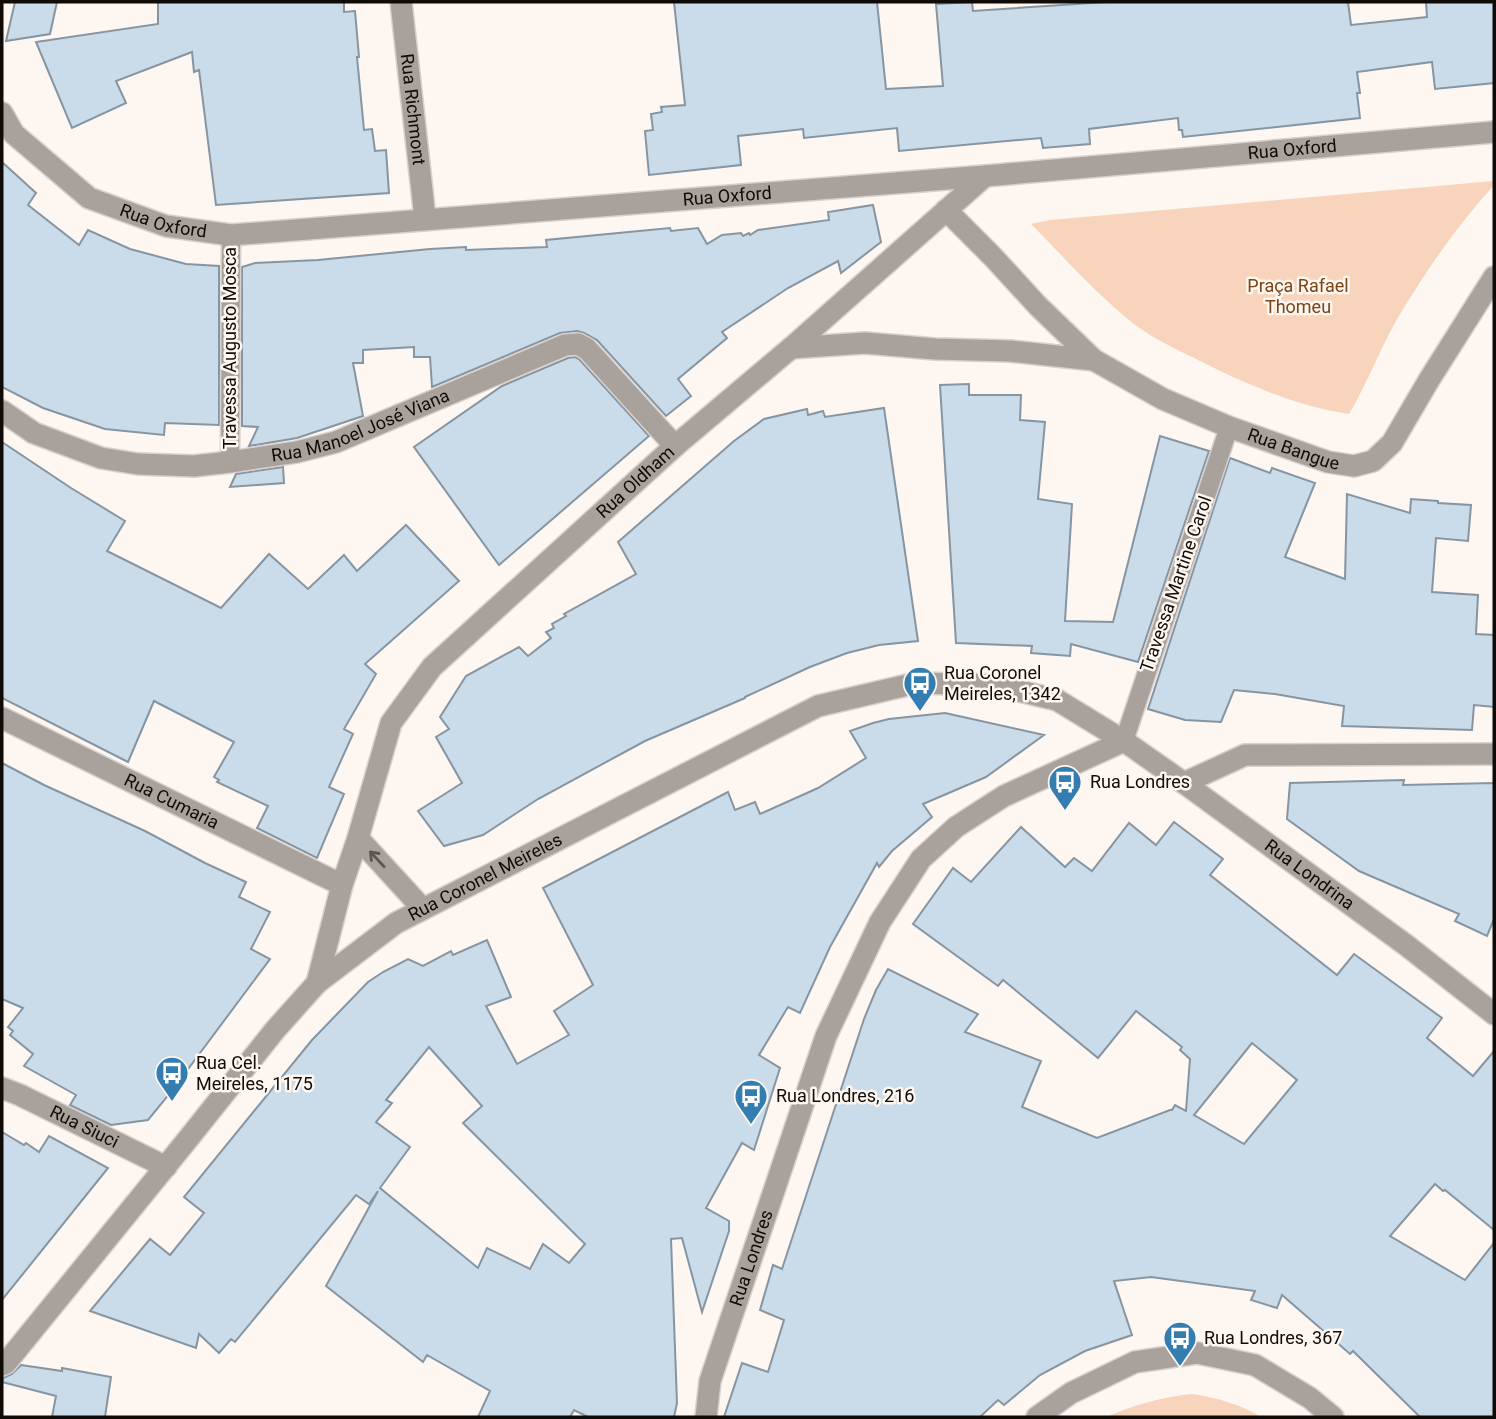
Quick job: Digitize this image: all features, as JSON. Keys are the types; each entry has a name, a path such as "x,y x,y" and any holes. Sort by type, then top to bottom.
{"street":[{"name":"Rua Richmont","path":"401,2 425,218"},
{"name":"Rua Oxford","path":"2,113 14,134 89,198 166,226 230,234 985,176 1494,132"},
{"name":"Rua Oldham","path":"317,983 342,885 391,723 432,667 675,446 791,348 985,176"},
{"name":"Rua Bangue","path":"946,210 1094,360 1163,399 1228,428 1328,462 1354,466 1373,461 1392,443 1494,277"},
{"name":"Rua Bangue","path":"791,348 865,343 935,349 1010,351 1094,360"},
{"name":"Rua Manoel José Viana","path":"2,411 34,433 101,458 152,465 194,466 230,462 297,452 336,442 565,345 578,344 587,349 675,446"},
{"name":"Rua Coronel Meireles","path":"2,1365 275,1030 317,983 396,923 818,706 916,683 995,685 1057,700 1124,741"},
{"name":"Rua Cumaria","path":"2,718 342,885"},
{"name":"Rua Londrina","path":"1124,741 1406,945 1494,1014"},
{"name":"Rua Londres","path":"706,1417 710,1381 826,1036 880,922 921,859 957,827 1004,796 1124,741"},
{"path":"1184,783 1245,755 1494,754"},
{"path":"358,838 423,909"},
{"name":"Rua Siuci","path":"2,1088 166,1167"},
{"path":"1037,1417 1071,1393 1135,1362 1197,1353 1255,1365 1310,1398 1333,1417"}],"lane":[{"name":"Travessa Augusto Mosca","path":"230,234 230,462"},
{"name":"Travessa Martine Carol","path":"1124,741 1228,428"}],"green space":[{"name":"Praça Rafael Thomeu","path":"1494,181 1494,185 1454,233 1407,303 1349,414 1270,392 1231,376 1156,338 1107,301 1031,224 1050,220"},
{"path":"1192,1394 1228,1402 1261,1417 1106,1417 1148,1402"}],"building":[{"path":"15,2 57,2 50,34 6,41"},
{"path":"158,2 344,2 344,12 355,11 364,130 372,129 375,151 386,150 389,193 216,205 199,70 194,72 192,52 116,81 126,103 72,128 36,42 158,24"},
{"path":"674,2 877,2 886,89 943,86 936,4 972,2 973,11 1107,2 1348,2 1351,25 1427,17 1426,2 1494,2 1494,83 1435,89 1432,62 1357,72 1360,118 1183,137 1178,118 1089,129 1090,144 1043,148 1041,138 899,151 897,128 804,138 803,129 738,136 741,165 649,175 645,131 653,130 651,114 662,112 661,107 685,105"},
{"path":"2,162 36,193 28,205 79,245 88,230 130,249 186,264 219,266 219,425 165,423 164,435 105,429 43,408 2,387"},
{"path":"873,205 881,242 841,273 838,261 788,288 722,332 727,338 678,379 691,396 666,416 597,340 577,331 560,333 432,387 430,357 414,357 414,347 363,350 363,363 353,363 363,416 297,438 249,446 258,427 242,426 242,267 255,263 430,249 547,247 546,240 670,228 671,231 698,228 707,244 722,235 741,233 743,236 758,230 829,220 828,212"},
{"path":"575,357 649,436 499,565 414,447 502,386"},
{"path":"969,384 969,395 1021,395 1020,420 1045,422 1038,499 1072,504 1065,621 1113,622 1160,436 1209,451 1138,662 1071,644 1070,656 1031,653 1032,646 956,643 940,385"},
{"path":"884,408 918,641 879,645 810,667 645,741 538,799 483,835 444,846 418,811 462,783 436,737 449,729 440,717 466,676 519,647 528,656 551,638 546,632 554,628 552,624 566,616 564,614 636,574 618,542 734,441 764,419 807,409 808,415 823,411 825,417"},
{"path":"2,442 125,521 107,551 221,608 269,554 308,589 344,555 357,571 406,525 459,581 365,664 376,674 344,729 353,734 329,787 344,794 317,858 257,828 268,806 217,782 219,780 214,777 234,742 154,701 128,762 2,698"},
{"path":"1230,458 1270,473 1272,468 1315,483 1285,557 1345,579 1347,494 1410,513 1411,499 1471,505 1468,541 1436,538 1432,592 1478,595 1476,634 1494,635 1494,707 1474,705 1472,730 1342,726 1344,706 1234,690 1221,722 1185,720 1148,709"},
{"path":"283,467 284,483 230,487 236,474"},
{"path":"945,713 1044,735 986,777 923,804 932,817 892,851 879,867 877,863 830,947 800,1013 788,1007 759,1055 780,1068 754,1150 742,1143 706,1208 729,1221 729,1231 702,1312 682,1238 671,1239 677,1403 674,1417 588,1417 574,1410 570,1417 478,1417 490,1391 427,1355 423,1362 326,1286 378,1191 369,1204 356,1195 235,1342 231,1339 219,1353 199,1334 196,1348 90,1311 150,1239 170,1255 204,1213 184,1197 312,1040 368,982 408,959 423,966 451,951 453,955 487,940 511,997 486,1006 517,1064 569,1035 554,1011 593,985 543,888 728,792 735,810 755,802 760,814 818,788 866,758 850,731 889,719","holes":["429,1047 482,1106 463,1123 585,1244 569,1263 543,1244 530,1269 487,1248 478,1268 380,1188 410,1147 376,1122 392,1103 386,1100"]},
{"path":"2,763 246,882 239,897 270,912 251,949 270,959 148,1120 111,1125 70,1105 76,1095 24,1066 33,1054 10,1035 13,1031 8,1027 23,1008 2,999"},
{"path":"1404,780 1403,785 1494,783 1494,919 1487,936 1455,921 1459,914 1359,871 1287,819 1290,783"},
{"path":"1174,822 1223,859 1210,875 1337,975 1354,954 1442,1018 1427,1038 1473,1076 1494,1051 1494,1230 1435,1184 1390,1236 1465,1280 1494,1243 1494,1417 1420,1417 1353,1351 1350,1354 1282,1295 1277,1308 1251,1300 1255,1291 1151,1277 1114,1281 1132,1335 1085,1351 1040,1375 1004,1405 998,1400 980,1417 724,1417 742,1363 768,1372 784,1320 760,1310 773,1265 782,1269 864,1019 888,969 978,1014 965,1032 1041,1061 1022,1107 1097,1138 1172,1110 1175,1105 1186,1111 1190,1059 1180,1050 1182,1047 1136,1011 1098,1058 1003,980 998,986 913,924 953,868 971,882 1021,827 1065,867 1074,858 1092,871 1129,823 1156,845","holes":["1252,1043 1297,1080 1244,1144 1194,1115"]},
{"path":"2,1132 39,1152 49,1136 108,1168 2,1300"},
{"path":"21,1365 62,1371 62,1368 111,1377 105,1417 52,1417 56,1396 2,1382 3,1378"}],"place":[{"name":"Rua Coronel Meireles, 1342","path":"920,713"},
{"name":"Rua Londres","path":"1065,812"},
{"name":"Rua Cel. Meireles, 1175","path":"172,1103"},
{"name":"Rua Londres, 216","path":"751,1126"},
{"name":"Rua Londres, 367","path":"1180,1368"}]}
